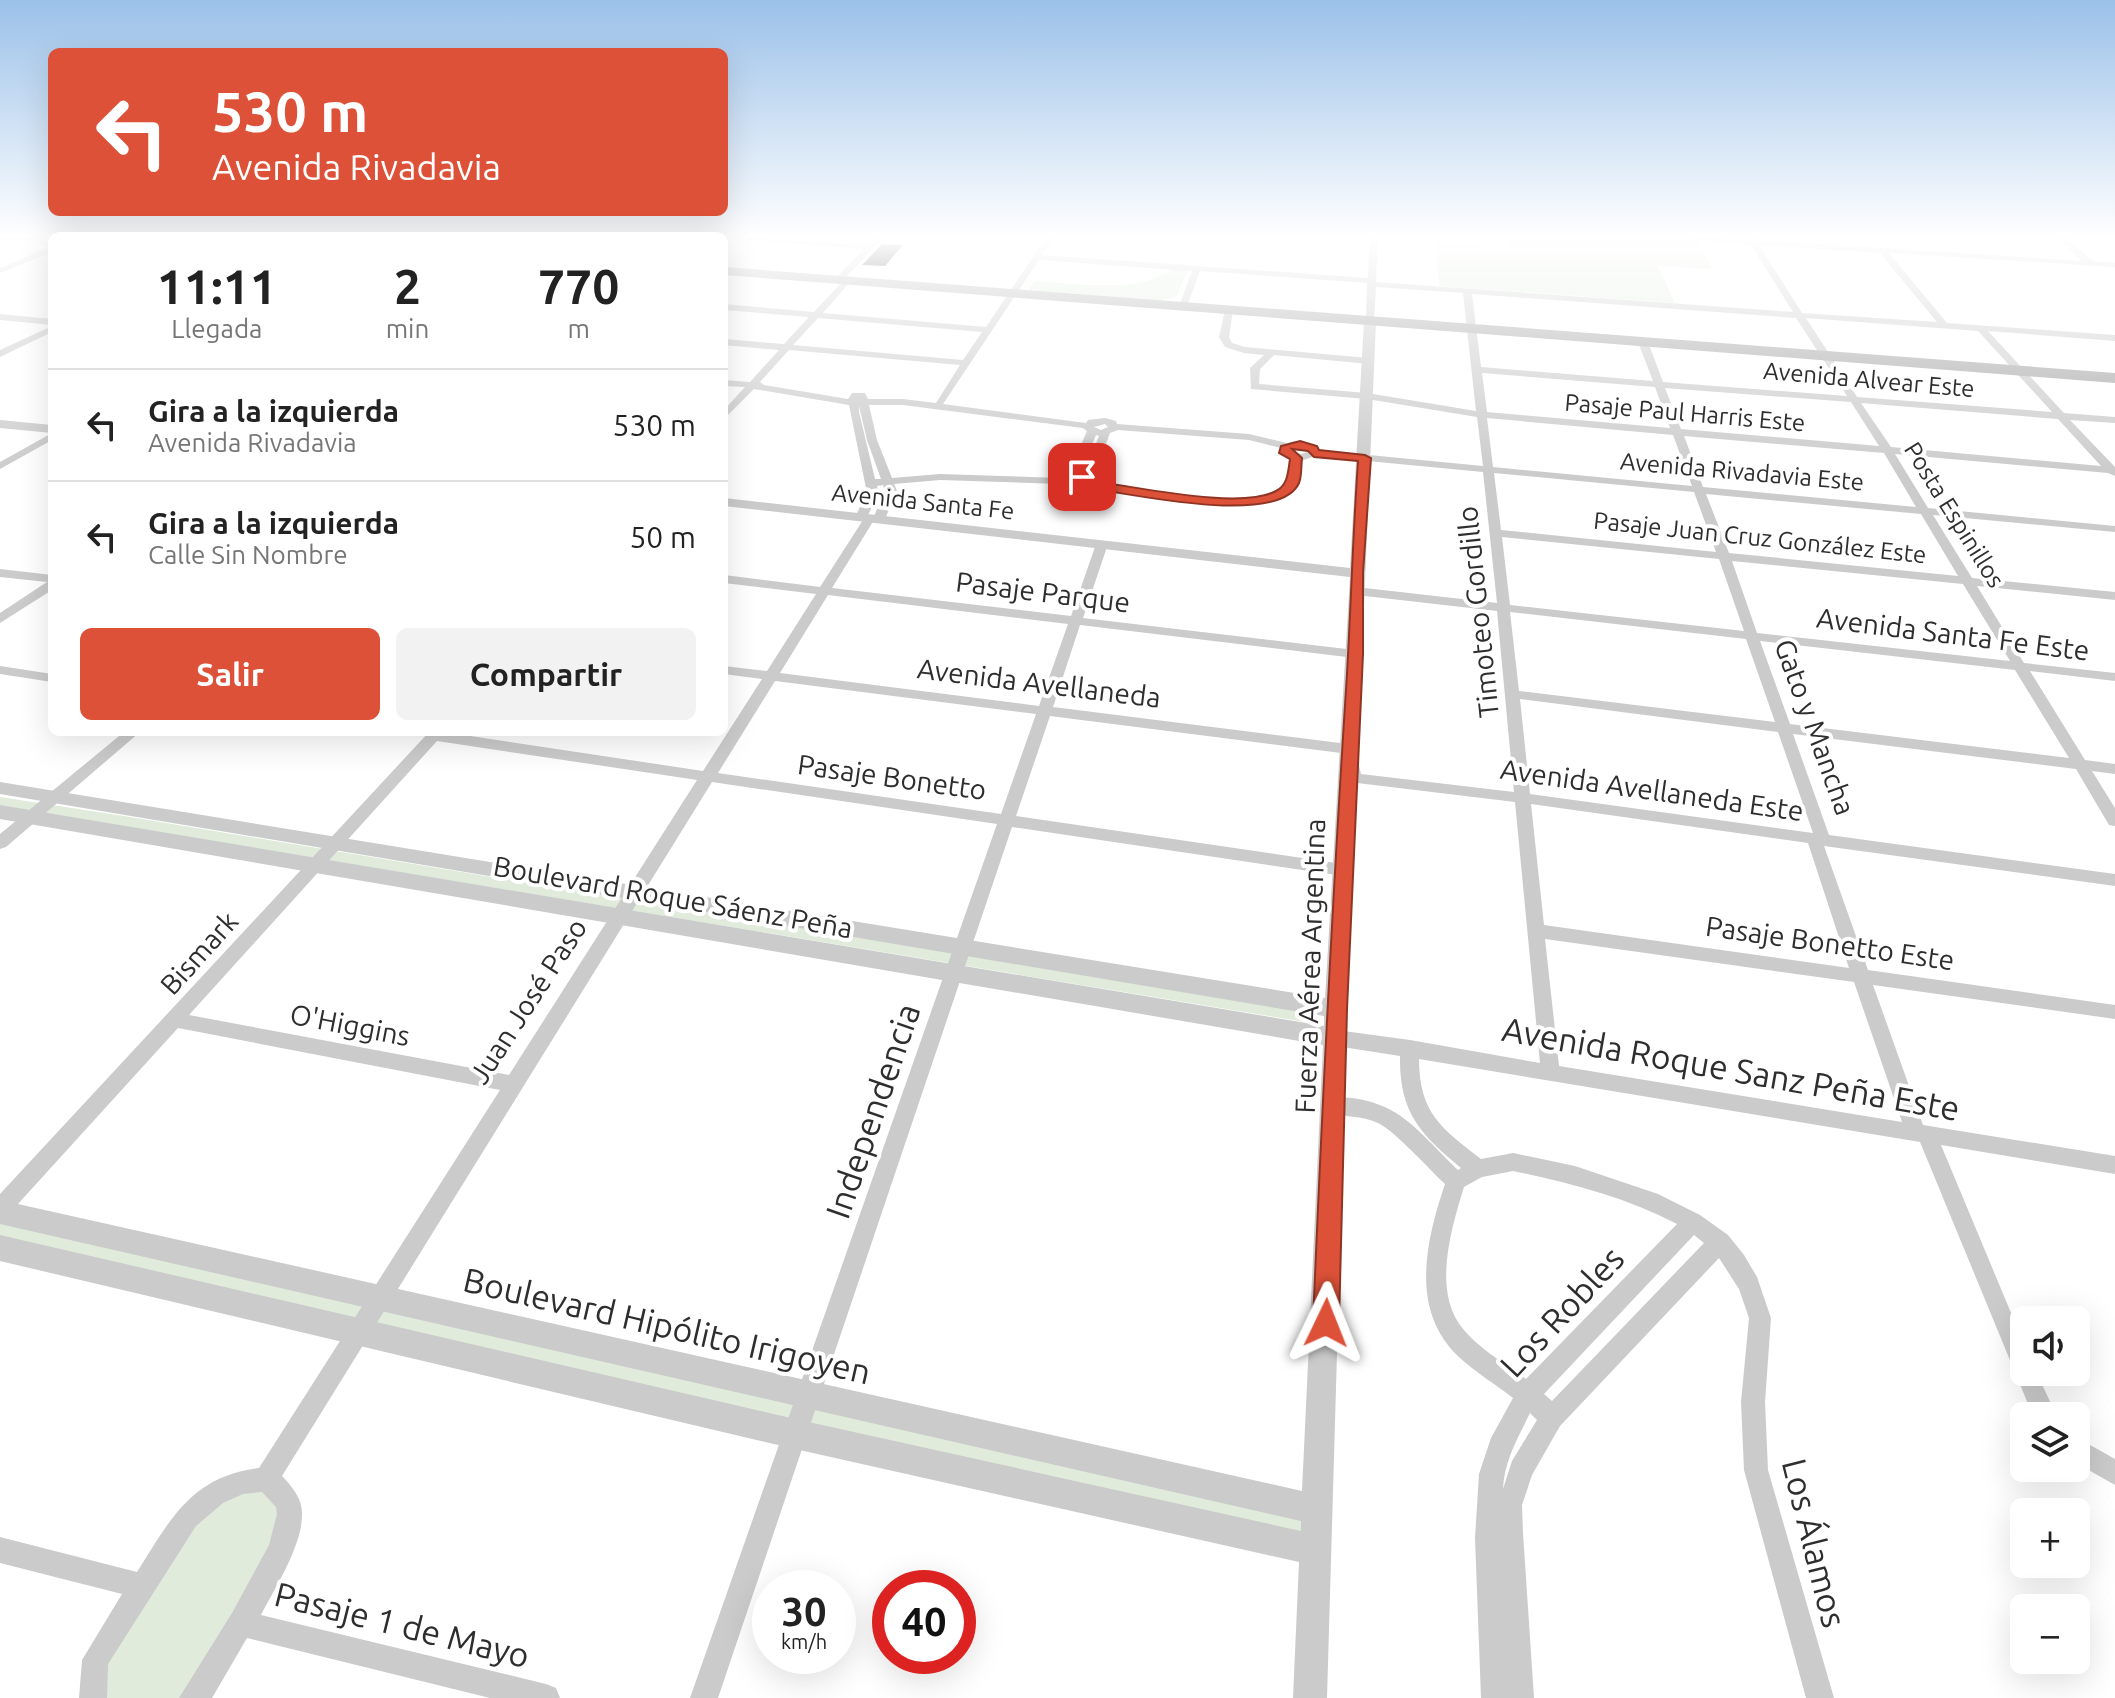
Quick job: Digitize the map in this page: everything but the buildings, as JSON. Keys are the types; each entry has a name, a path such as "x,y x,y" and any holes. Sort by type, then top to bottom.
{"main road":[{"path":"1296,315 2115,378"}],"street":[{"path":"807,315 989,330"},
{"path":"940,402 998,315"},
{"path":"1228,315 1224,337 1228,345 1271,353 1369,361"},
{"name":"Fuerza Aérea Argentina","path":"1310,1698 1336,1009 1370,315"},
{"name":"Timoteo Gordillo","path":"1470,315 1496,533 1550,1071"},
{"name":"Posta Espinillos","path":"1800,315 1969,581 2115,821"},
{"path":"1803,315 2115,338"},
{"path":"1936,315 1944,325"},
{"path":"728,412 815,316"},
{"path":"0,317 48,322"},
{"path":"1980,328 2114,471"},
{"path":"0,354 48,331"},
{"path":"728,342 967,363"},
{"name":"Gato y Mancha","path":"1643,342 1724,556 1823,840 1815,844 1859,976 1921,1133 2010,1340"},
{"name":"Pasaje Paul Harris Este","path":"1271,353 1255,368 1254,387 1367,396 1483,415 2114,471"},
{"name":"Avenida Alvear Este","path":"1477,370 2115,420"},
{"path":"728,383 954,408 1090,428"},
{"path":"858,399 907,397 940,402 954,408"},
{"path":"858,399 890,486"},
{"path":"858,399 854,412 873,487 962,479 1069,479"},
{"path":"1105,421 1110,430 1091,482 1084,490 1067,488 1092,422 1105,421"},
{"path":"0,424 48,429"},
{"path":"1110,430 1249,437 1287,446 1305,445 1314,453 1306,458 1296,458 1285,453 1287,446"},
{"path":"0,466 48,438"},
{"name":"Avenida Rivadavia Este","path":"1314,453 2115,529"},
{"path":"1091,482 1212,501 1253,502 1273,498 1289,488 1293,482 1296,458"},
{"name":"Juan José Paso","path":"266,1479 513,1084 636,895 890,486"},
{"name":"Juan José Paso","path":"870,518 873,487"},
{"name":"Avenida Santa Fe","path":"728,502 1102,544 1356,582"},
{"name":"Pasaje Juan Cruz González Este","path":"1496,533 2115,596"},
{"name":"Independencia","path":"704,1698 1102,544"},
{"path":"0,573 48,581"},
{"name":"Pasaje Parque","path":"728,579 1355,654"},
{"name":"Avenida Santa Fe Este","path":"1356,582 1502,606 2115,677"},
{"path":"0,619 48,585"},
{"path":"0,670 48,677"},
{"name":"Avenida Avellaneda","path":"728,670 1348,749"},
{"path":"1512,694 2115,769"},
{"path":"0,843 128,736"},
{"name":"Bismark","path":"0,1210 433,736"},
{"name":"Pasaje Bonetto","path":"448,736 1343,870"},
{"name":"Avenida Avellaneda Este","path":"1348,749 1354,778 1522,798 2115,880"},
{"name":"Boulevard Roque Sáenz Peña","path":"0,788 1336,1009"},
{"name":"Boulevard Roque Sáenz Peña","path":"0,812 1336,1038"},
{"name":"Pasaje Bonetto Este","path":"1537,931 2115,1012"},
{"name":"O'Higgins","path":"176,1020 513,1084"},
{"name":"Avenida Roque Sanz Peña Este","path":"1336,1038 2115,1165"},
{"path":"1410,1048 1408,1077 1414,1108 1430,1131 1478,1169"},
{"path":"1334,1106 1364,1109 1388,1118 1456,1181 1443,1221 1439,1250 1436,1278 1440,1311 1464,1346 1528,1393 1552,1418"},
{"name":"Los Álamos","path":"1456,1181 1478,1169 1513,1162 1575,1175 1658,1204 1693,1222 1720,1242 1749,1285 1760,1318 1753,1402 1756,1470 1820,1698"},
{"name":"Boulevard Hipólito Irigoyen","path":"0,1210 1319,1510"},
{"name":"Los Robles","path":"1495,1698 1488,1538 1491,1474 1500,1447 1528,1393 1693,1222"},
{"path":"1520,1698 1510,1505 1521,1470 1552,1418 1720,1242"},
{"path":"0,1248 795,1434 1316,1550"},
{"path":"2090,1458 2115,1473"},
{"path":"93,1698 95,1660 187,1517 214,1494 243,1482 266,1479 281,1491 290,1513 283,1545 200,1692 193,1698"},
{"path":"0,1550 141,1586"},
{"name":"Pasaje 1 de Mayo","path":"240,1623 546,1698"}],"green space":[{"path":"0,797 1306,1012 1305,1022 0,806"},
{"path":"0,1212 1319,1510 1316,1550 0,1248"},
{"path":"266,1479 290,1513 193,1698 93,1698 91,1688 187,1517"}],"route":[{"path":"1082,477 1090,479 1094,485 1240,503 1263,501 1289,488 1293,482 1296,458 1285,453 1287,446 1300,444 1313,449 1314,453 1365,458 1356,573 1355,654 1336,1009 1326,1323"}]}
